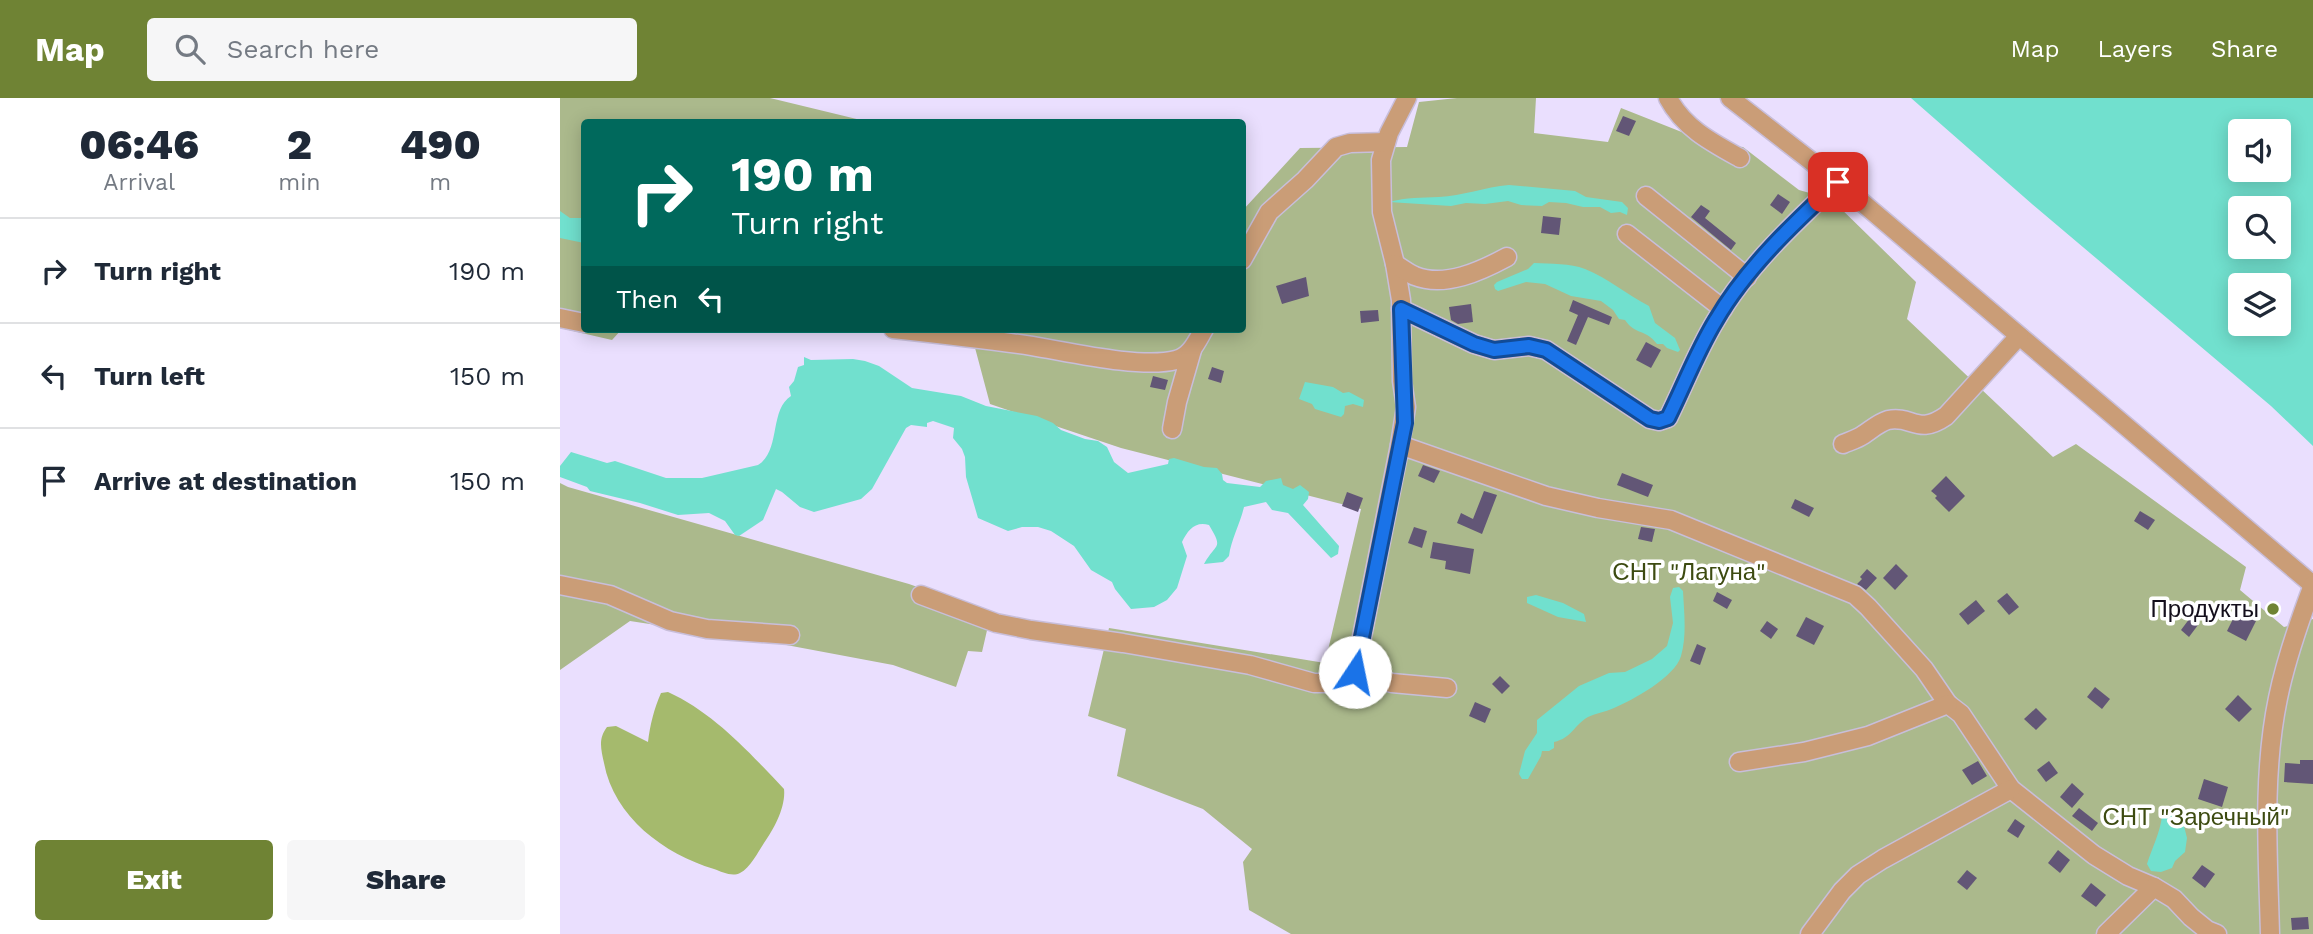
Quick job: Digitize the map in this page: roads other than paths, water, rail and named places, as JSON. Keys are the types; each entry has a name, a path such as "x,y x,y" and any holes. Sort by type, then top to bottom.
{"street":[{"path":"1355,672 1405,423 1401,309 1395,264 1382,212 1381,160 1386,142 1407,98"},
{"path":"1668,98 1677,114 1703,138 1740,158"},
{"path":"1730,98 1838,182 2313,585 2292,638 2277,700 2270,747 2267,822 2270,934"},
{"path":"1246,253 1269,212 1336,147 1350,143 1386,142"},
{"path":"1401,309 1474,344 1494,350 1529,346 1546,350 1650,419 1659,421 1668,418 1723,309 1801,216 1838,182"},
{"path":"1646,196 1747,278"},
{"path":"1627,234 1723,309"},
{"path":"1395,264 1412,275 1442,280 1489,267 1507,257"},
{"path":"560,318 581,322"},
{"path":"931,333 1110,359 1150,362 1179,359 1192,350"},
{"path":"1172,429 1192,350 1202,333"},
{"path":"1843,444 1889,420 1896,419 1921,426 1936,423 1946,416 2019,336"},
{"path":"1400,445 1546,496 1671,520 1855,595 1924,669 1948,704 1961,714 2011,789 2094,855 2127,876 2174,899 2191,917 2207,930 2217,934"},
{"path":"560,585 610,595 670,621 695,627 790,635"},
{"path":"920,594 996,623 1250,665 1314,683 1335,683 1355,672 1392,683 1447,688"},
{"path":"1739,762 1804,752 1868,736 1948,704"},
{"path":"1810,934 1858,874 2011,789"},
{"path":"2106,934 2154,887"}],"place":[{"name":"Продукты","path":"2273,609"}],"park label":[{"name":"СНТ \"Лагуна\"","path":"1689,572"},
{"name":"СНТ \"Заречный\"","path":"2196,817"}]}
